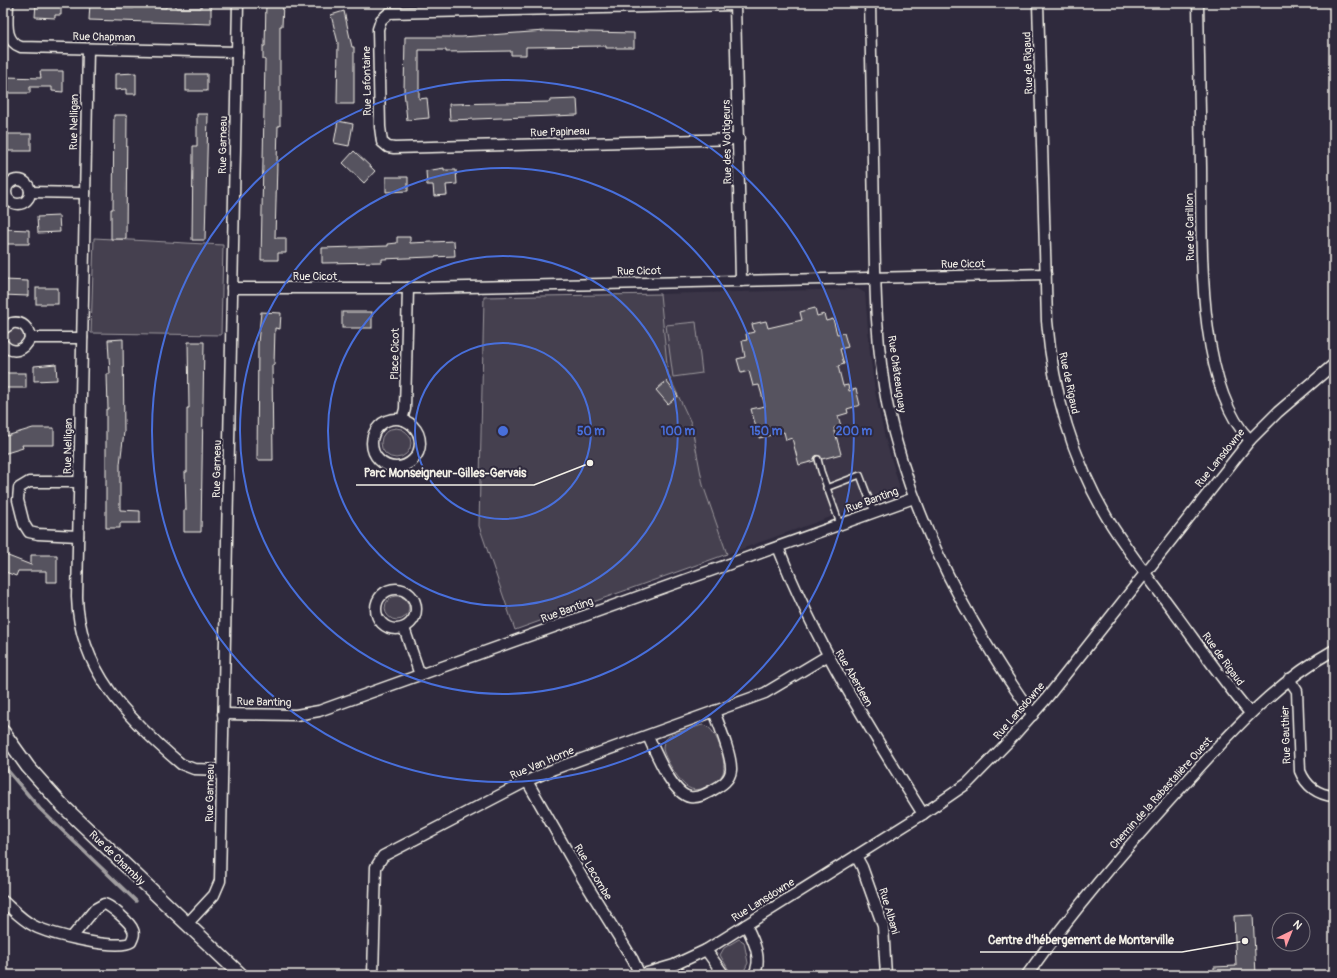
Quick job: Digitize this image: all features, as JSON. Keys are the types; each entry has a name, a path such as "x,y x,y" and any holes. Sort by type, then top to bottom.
{"street":[{"name":"Rue Chapman","path":"8,3 8,33 15,44 25,47 237,52"},
{"name":"Rue Garneau","path":"187,924 211,899 219,885 238,3"},
{"name":"Rue Châteauguay","path":"870,3 875,278 882,374 893,429 914,498 933,544 964,605 1033,715"},
{"name":"Rue de Rigaud","path":"1038,3 1047,321 1052,363 1060,403 1069,434 1096,498 1117,532 1144,572 1250,713"},
{"name":"Rue de Carillon","path":"1198,3 1203,274 1207,321 1214,361 1225,397 1237,424 1250,440"},
{"name":"Rue Lafontaine","path":"384,144 380,137 378,29 384,17 396,12 468,12 735,4"},
{"name":"Rue des Voltigeurs","path":"735,4 741,281"},
{"name":"Rue Nelligan","path":"88,49 77,597 79,625 87,652 100,677 122,708 181,764 194,769 222,770"},
{"name":"Rue Papineau","path":"384,144 391,148 420,148 738,139"},
{"path":"30,192 85,193"},
{"name":"Rue Cicot","path":"232,288 408,288 1046,274"},
{"name":"Place Cicot","path":"402,420 406,409 408,288"},
{"path":"3,329 12,322 21,323 28,329 30,338 25,347 16,351 7,348 3,344"},
{"path":"30,338 82,338"},
{"name":"Rue Lansdowne","path":"640,975 674,965 706,950 923,814 968,783 1033,715 1144,572 1250,440 1278,412 1334,364"},
{"path":"402,420 414,428 418,434 419,450 410,463 394,467 381,461 376,455 373,440 375,433 386,422 402,420"},
{"path":"78,536 38,534 29,532 24,524 17,497 19,488 29,482 79,482"},
{"name":"Rue Banting","path":"223,714 296,715 312,713 914,498"},
{"name":"Rue Aberdeen","path":"778,547 805,611 827,656 923,814"},
{"path":"401,589 412,596 415,601 416,614 414,620 404,628 390,628 379,620 376,607 378,600 388,590 401,589"},
{"path":"404,628 420,675"},
{"name":"Chemin de la Rabastalière Ouest","path":"1028,975 1057,934 1110,868 1250,713 1289,679 1334,650"},
{"name":"Rue Van Horne","path":"373,975 376,871 381,858 527,781 554,769 771,690 827,656"},
{"name":"Rue Gauthier","path":"1289,679 1297,691 1300,770 1304,780 1315,790 1324,795 1334,796"},
{"path":"648,736 678,790 687,796 702,795 723,785 730,773 730,762 714,711"},
{"name":"Rue de Chambly","path":"3,732 32,773 63,806 241,975"},
{"name":"Rue Lacombe","path":"527,781 583,879 633,960 640,975"},
{"name":"Rue Albani","path":"856,856 862,868 883,926 886,975"},
{"path":"3,901 20,917 33,926 55,934 90,942 124,946 131,942 134,932 132,927 111,907 104,904 95,909 72,937"},
{"path":"746,925 757,954 757,967 753,975"},
{"path":"706,950 724,975"}],"lane":[{"path":"818,460 826,488 840,524"},
{"path":"826,488 860,475 874,512"}],"shaded area":[{"path":"94,238 223,245 221,335 91,333"},
{"path":"858,289 865,293 875,392 885,438 899,485 899,490 895,494 727,554 703,485 691,423 668,374 660,294"},
{"path":"660,294 668,374 691,423 703,485 727,554 515,630 479,526 484,297"},
{"path":"696,322 702,373 673,377 666,325"},
{"path":"11,327 19,327 24,332 22,343 19,345 11,345 6,340 6,332"},
{"path":"396,428 406,433 411,443 406,453 396,458 386,453 381,443 386,433"},
{"path":"397,596 406,599 409,608 406,617 397,620 388,617 385,608 388,599"},
{"path":"702,725 707,726 716,737 722,753 724,768 723,773 717,781 696,790 690,789 677,776 666,757 663,746 665,740 671,735"},
{"path":"739,939 744,942 748,963 743,973 736,975 730,972 720,955 724,948"}],"building":[{"path":"36,3 55,3 61,5 61,15 55,15 55,18 35,17"},
{"path":"90,3 111,5 111,8 134,8 134,3 146,3 146,7 166,8 166,3 176,3 176,8 201,8 201,3 211,3 211,24 89,20"},
{"path":"266,3 283,3 282,26 280,26 280,126 278,126 275,238 286,238 286,253 278,253 278,260 261,260 265,60 263,59 263,46 265,46"},
{"path":"344,11 352,47 354,47 354,104 337,104 338,43 331,15"},
{"path":"545,31 634,33 634,48 606,48 606,46 526,47 526,55 511,55 511,51 446,52 446,50 419,50 419,99 427,98 429,118 407,120 404,91 405,37 462,37"},
{"path":"40,71 63,71 63,92 52,91 52,87 30,87 30,93 5,93 6,77 41,78"},
{"path":"136,73 136,94 126,94 126,89 115,90 115,74"},
{"path":"186,74 207,74 207,91 186,91"},
{"path":"577,99 578,115 450,120 449,104 550,102 550,100"},
{"path":"197,114 208,114 205,240 192,240 193,146 197,146"},
{"path":"114,115 127,115 126,239 111,239 111,209 113,209"},
{"path":"338,121 353,124 349,146 334,143"},
{"path":"8,134 31,134 31,151 8,151"},
{"path":"354,151 375,171 364,183 343,163"},
{"path":"444,168 444,170 456,170 457,184 446,185 447,195 434,196 433,185 427,185 426,171"},
{"path":"386,177 408,177 408,191 386,192"},
{"path":"59,216 60,232 38,233 37,217"},
{"path":"5,229 29,230 29,244 4,244"},
{"path":"397,237 410,237 410,243 454,241 455,256 382,259 382,262 322,263 322,248 388,246 388,244 397,243"},
{"path":"4,280 28,281 28,296 3,295"},
{"path":"36,288 58,288 58,304 36,304"},
{"path":"815,308 817,316 824,314 826,321 833,319 837,334 844,333 848,347 840,349 844,364 838,366 843,386 848,385 849,391 856,389 860,405 847,409 848,413 838,416 841,426 834,428 841,454 822,459 817,455 814,458 814,461 799,465 792,438 786,440 784,432 759,438 751,409 765,406 759,385 753,386 749,371 741,373 737,359 745,357 742,341 747,340 746,334 754,332 752,324 766,321 768,328 802,320 800,312"},
{"path":"261,312 281,313 280,329 275,328 274,365 272,365 273,460 257,460 258,343"},
{"path":"342,312 372,312 372,328 342,328"},
{"path":"123,339 124,432 120,464 120,510 140,511 140,523 120,523 120,528 106,528 106,409 108,409 107,374 110,374 108,340"},
{"path":"188,342 204,342 201,532 184,532 184,510 186,510 185,472 187,472 187,408 189,408"},
{"path":"56,364 57,380 34,381 34,366"},
{"path":"3,373 26,373 26,388 3,388"},
{"path":"666,381 678,396 668,404 656,390"},
{"path":"33,428 54,428 54,445 22,445 23,448 3,454 3,437"},
{"path":"3,554 31,565 31,555 57,555 57,582 46,582 46,571 18,571 16,576 3,571"},
{"path":"1253,915 1256,975 1214,975 1214,967 1236,966 1234,916"}],"waterway":[{"path":"3,765 40,809 136,901"}],"place":[{"name":"Parc Monseigneur-Gilles-Gervais","path":"590,463"},
{"name":"Centre d'hébergement de Montarville","path":"1245,941"}]}
